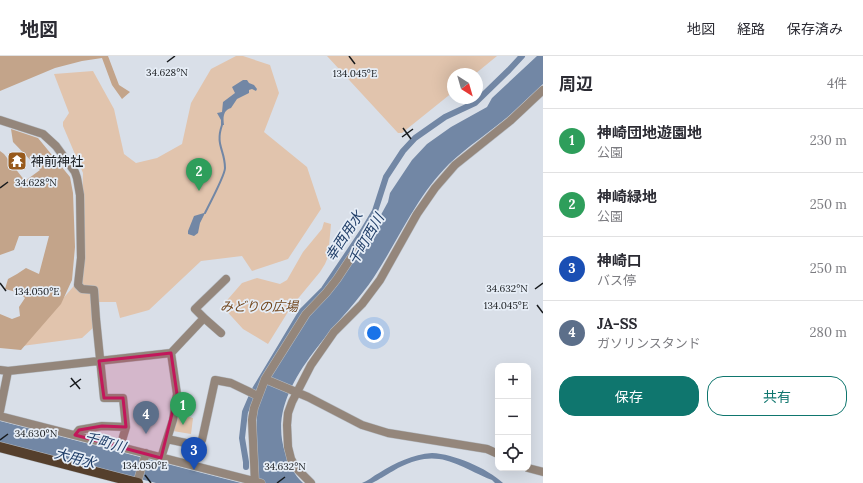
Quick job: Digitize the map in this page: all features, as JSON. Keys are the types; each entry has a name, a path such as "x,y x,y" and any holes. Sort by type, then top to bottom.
{"main road":[{"path":"0,446 137,482"}],"street":[{"path":"311,483 296,468 291,459 288,447 286,425 288,413 296,391 310,365 334,332 362,304 380,280 417,214 435,188 455,165 510,121 543,90"},
{"path":"0,120 43,134 56,146 78,178 80,195 81,258 78,285 82,289 94,290 104,398 123,398 126,427 120,447"},
{"path":"0,416 120,447 145,455 258,482 252,420 254,394 266,379 306,314 337,279 362,241"},
{"path":"221,333 196,309 226,279"},
{"path":"0,411 4,370 100,362 171,353 204,318"},
{"path":"161,458 173,420 177,394 171,353"},
{"path":"266,379 296,391 362,425 388,433 487,449 495,453"},
{"path":"167,439 195,445 202,440 215,380 230,383 254,394"},
{"path":"75,435 78,430 102,426 126,427"},
{"path":"137,482 145,455"},
{"path":"531,469 543,472"}],"highlighted area":[{"path":"171,353 177,394 161,458 75,435 79,430 102,426 126,427 123,398 104,398 99,361"}],"green space":[{"path":"236,56 243,56 270,65 279,93 264,132 307,167 321,209 288,259 252,271 242,256 201,261 149,310 120,318 116,302 98,302 94,327 82,338 22,346 79,280 83,173 63,126 63,122 69,113 54,74 93,71 114,109 124,154 136,163 157,158 182,144 191,103 211,69"},
{"path":"327,56 497,56 482,68 447,68 447,97 402,133 398,133"},
{"name":"みどりの広場","path":"324,222 331,224 328,257 325,264 291,307 268,344 243,329 222,306 242,283 257,278 280,284 287,280 303,252 322,229"},
{"path":"177,414 193,418 191,434 173,431"}],"shaded area":[{"path":"0,56 108,56 119,85 130,92 122,99 112,85 102,58 82,61 55,68 0,91"},
{"path":"11,129 38,138 70,177 73,193 75,247 72,280 61,304 21,350 0,348 0,314 12,319 20,316 19,307 25,298 20,293 5,289 8,279 26,268 39,274 49,236 19,236 14,250 0,255 0,151 25,181 40,170 13,142"}],"water":[{"name":"千町西川","path":"537,56 543,56 543,84 510,115 456,157 437,177 417,204 374,277 309,358 295,381 285,404 281,428 288,461 294,473 303,483 259,483 256,430 257,410 265,385 309,314 363,243 388,202 390,193 412,160 427,144 451,127 487,107 492,98"},
{"path":"243,80 247,80 257,89 256,91 252,89 249,90 249,93 237,99 231,108 225,112 224,125 221,125 221,120 217,113 222,112 223,102 235,93 232,87"},
{"path":"205,213 200,223 198,233 194,236 188,234 194,216"},
{"name":"大用水","path":"0,421 241,483 156,483 0,444"},
{"path":"432,453 450,456 470,463 488,472 503,483 495,483 492,480 446,460 425,459 412,462 398,468 372,483 362,483 404,460 418,455"}],"waterway":[{"name":"幸西用水","path":"246,467 242,438 245,412 254,391 302,311 324,289 363,231 375,211 386,177 403,151 415,138 445,117 475,103 522,56"},
{"path":"205,213 225,168 220,143 220,132 222,125"}],"place":[{"name":"神前神社","path":"17,161"},
{"name":"神崎緑地","path":"199,191"},
{"name":"神崎団地遊園地","path":"183,425"},
{"name":"JA-SS","path":"146,434"},
{"name":"神崎口","path":"194,470"}],"water label":[{"name":"千町川","path":"105,442"}]}
